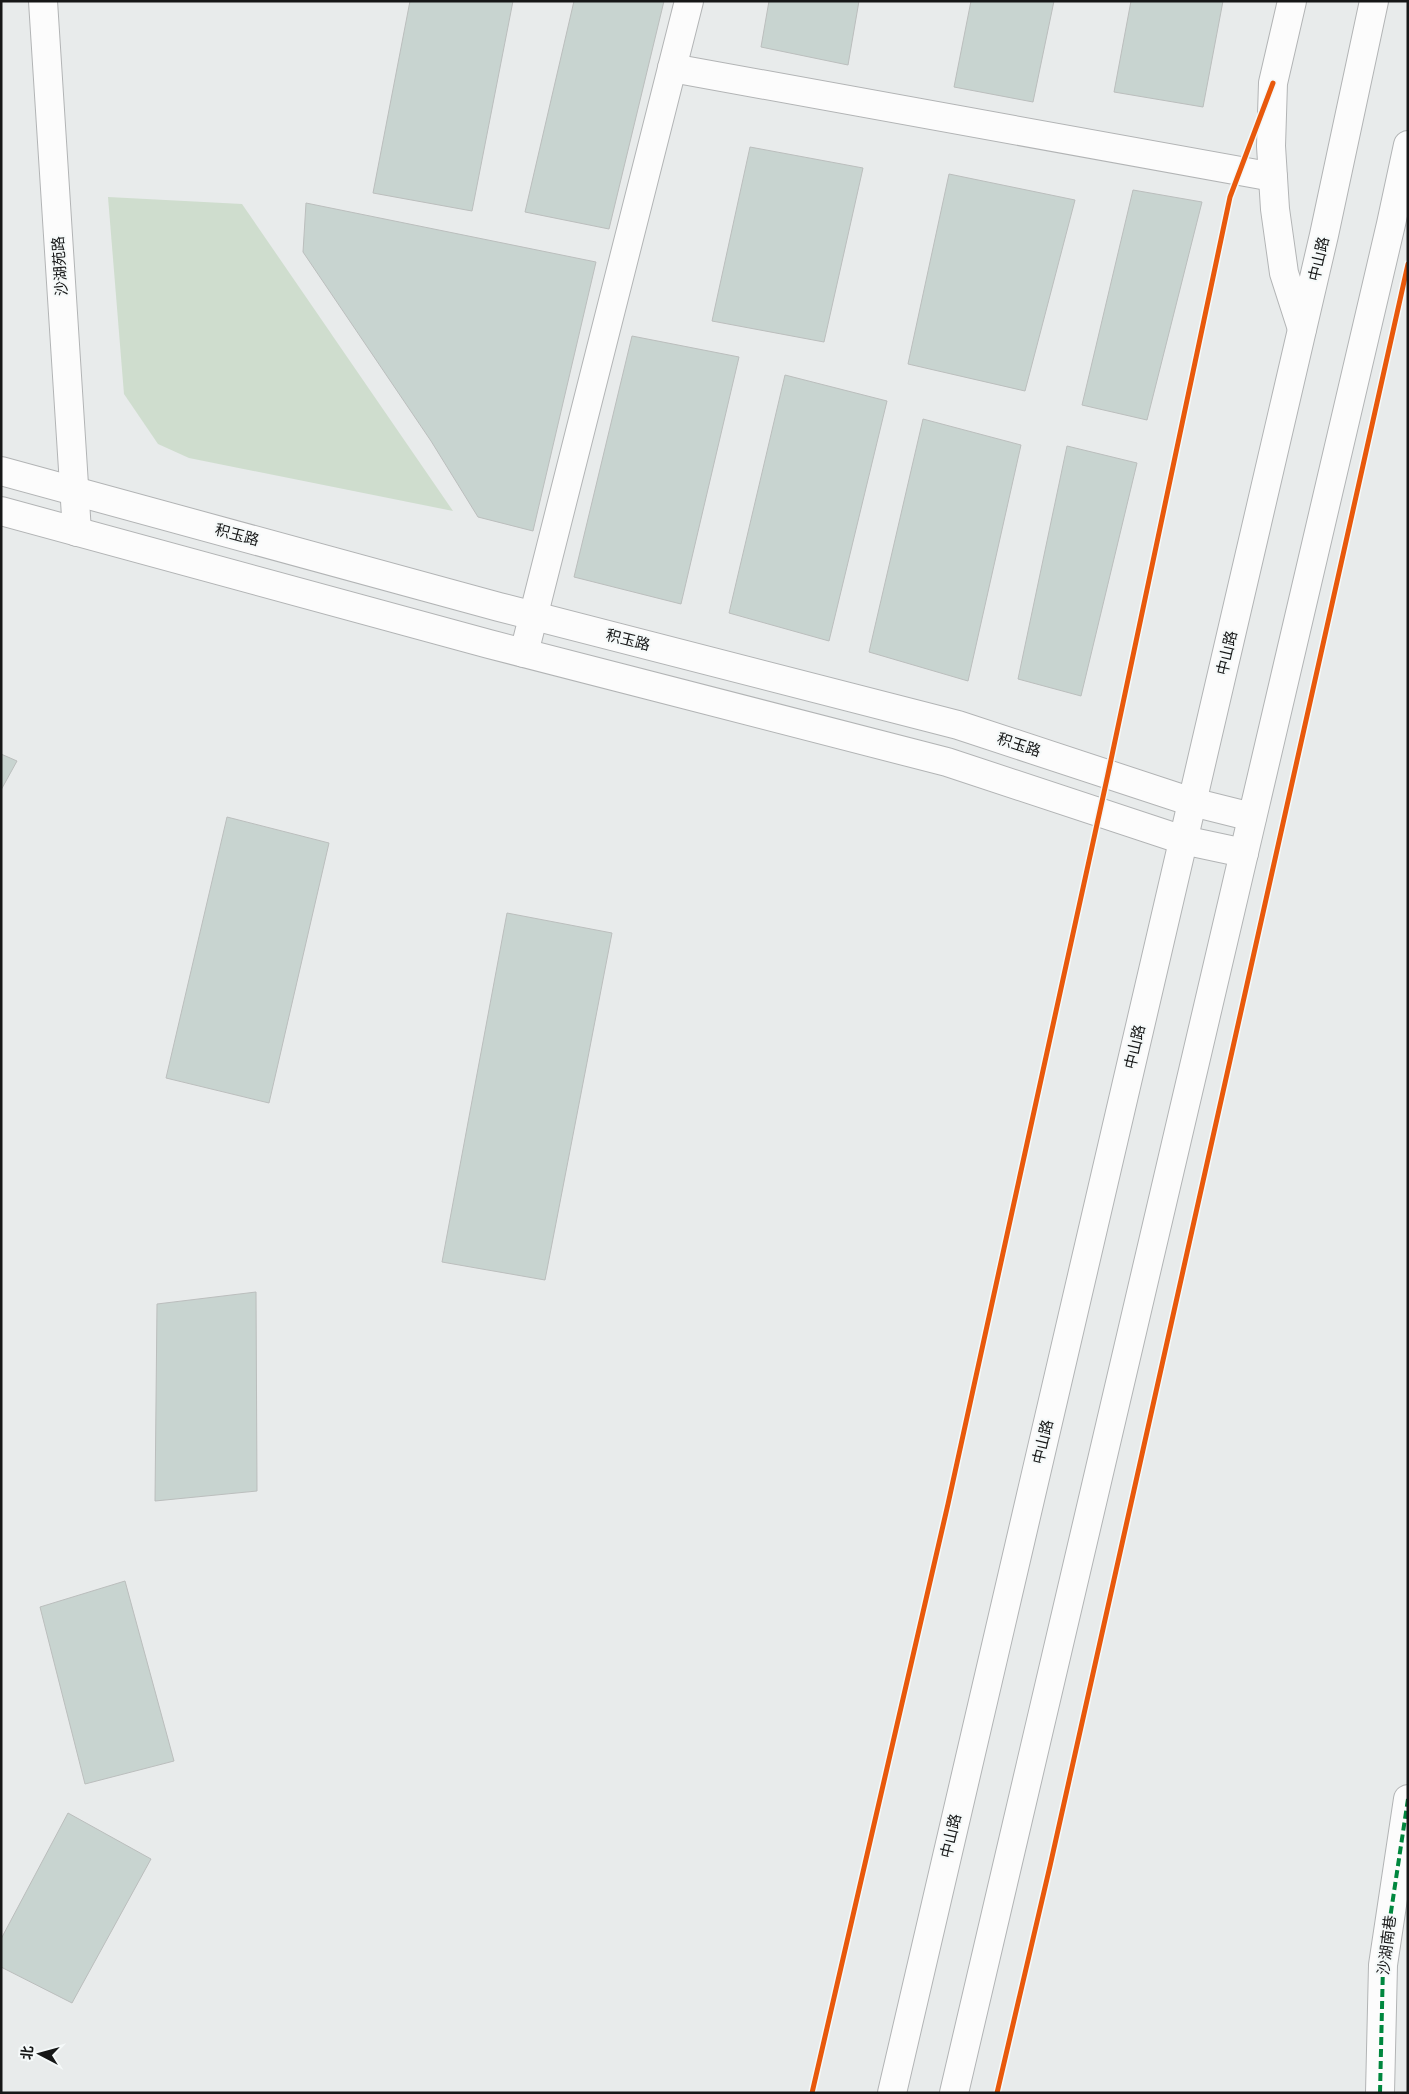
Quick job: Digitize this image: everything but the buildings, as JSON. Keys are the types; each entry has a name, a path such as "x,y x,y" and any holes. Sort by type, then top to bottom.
{"main road":[{"name":"沙湖苑路","path":"43,1 77,532"},
{"path":"524,653 689,1"},
{"path":"1292,1 1273,83 1271,146 1275,209 1284,273 1302,330"},
{"name":"中山路","path":"892,2093 1302,330 1374,1"},
{"path":"672,68 1273,177"},
{"path":"954,2093 1408,145"},
{"name":"积玉路","path":"1,471 533,616 958,725 1192,802 1252,817"},
{"path":"1,511 524,653 947,762 1183,840 1244,853"},
{"name":"沙湖南巷","path":"1380,2093 1383,1965 1408,1799"}],"green space":[{"path":"108,197 242,204 453,511 189,458 158,444 124,394"}],"marked path":[{"path":"1380,2093 1383,1965 1408,1799"}],"cycle path":[{"path":"812,2093 948,1504 1108,774 1230,197 1273,83"},
{"path":"997,2093 1050,1866 1408,264"}]}
